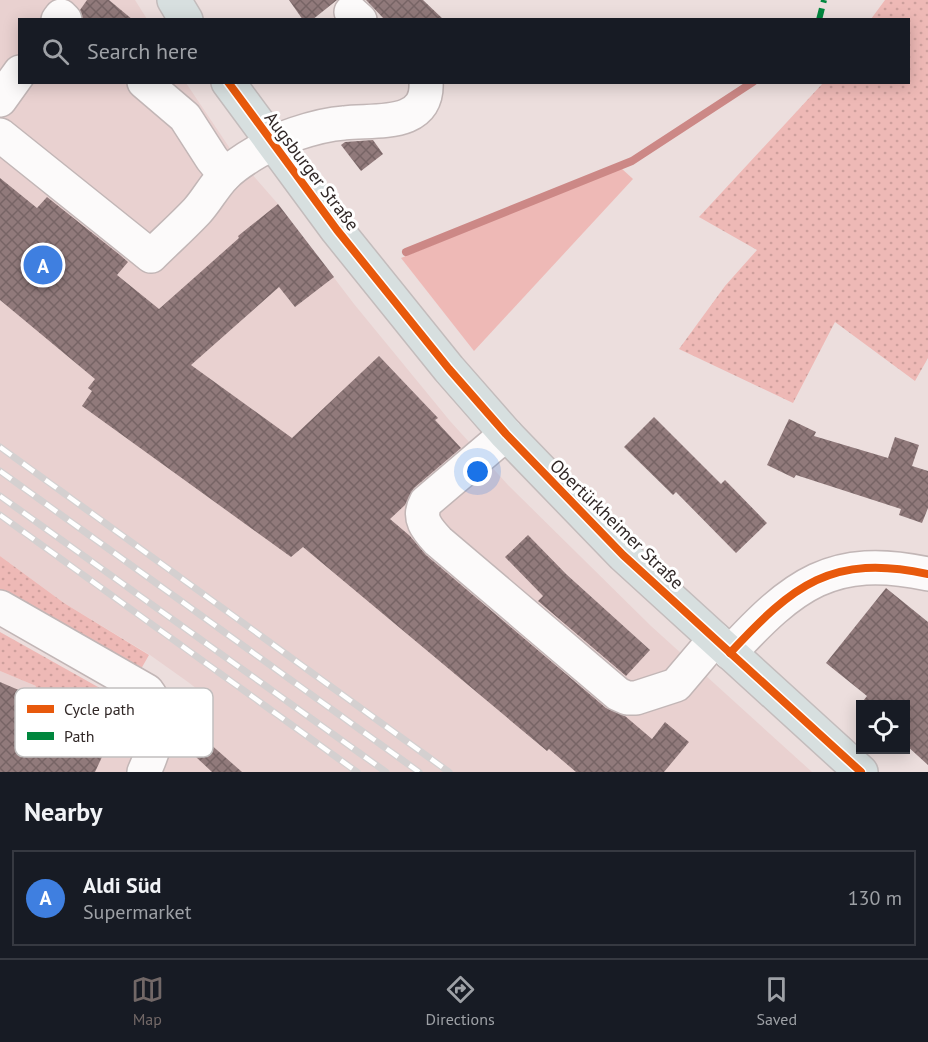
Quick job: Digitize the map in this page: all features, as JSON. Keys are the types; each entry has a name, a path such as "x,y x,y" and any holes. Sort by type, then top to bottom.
{"main road":[{"path":"174,0 185,18"},
{"name":"Augsburger Straße","path":"229,84 271,143 375,276"},
{"name":"Obertürkheimer Straße","path":"375,276 449,369 506,434 603,535 861,772"}],"street":[{"path":"0,100 18,75"},
{"path":"146,84 185,117 225,175"},
{"path":"0,135 151,256 198,210 225,175 271,143 296,133 340,123 376,122 402,118 413,112 423,102 426,84"},
{"path":"506,434 426,502 422,510 422,519 432,535 618,694 627,698 636,698 678,684 723,646 800,588 814,582 843,572 873,567 902,568 928,574"},
{"path":"0,607 142,688"},
{"path":"144,772 150,757"}],"shaded area":[{"path":"0,0 135,0 146,18 18,18 18,84 187,84 231,150 278,204 354,304 450,421 508,485 651,626 812,772 0,772 0,671 36,686 35,688 15,688 15,757 213,757 213,688 196,688 150,655 64,603 0,556"},
{"path":"885,0 928,0 928,358 915,381 835,322 793,403 679,349 725,286 757,250 699,217 822,84 910,84 910,18 872,18"},
{"path":"621,168 633,179 474,351 401,258"},
{"path":"0,556 64,603 149,655 141,669 0,591"},
{"path":"0,632 100,688 35,688 36,686 0,671"}],"building":[{"path":"87,0 109,0 131,18 82,18 80,10"},
{"path":"289,0 337,0 314,18 302,18"},
{"path":"366,0 423,0 442,18 383,18"},
{"path":"373,140 383,154 361,171 341,145 345,142"},
{"path":"0,178 37,208 47,197 120,255 128,262 117,275 159,309 239,238 238,236 278,204 334,277 295,307 279,287 191,365 292,438 379,356 438,418 435,420 461,448 414,488 405,505 390,519 410,536 426,555 606,708 625,716 652,739 665,722 689,742 664,772 576,772 549,749 547,751 303,547 291,557 82,406 92,391 88,388 95,379 0,300"},
{"path":"654,417 721,484 725,480 767,523 736,553 676,492 673,495 624,447"},
{"path":"789,419 816,432 814,436 888,458 895,437 919,445 912,466 928,471 928,508 922,523 899,515 901,509 796,475 794,478 767,465"},
{"path":"528,535 566,574 650,650 626,676 538,601 543,596 505,557"},
{"path":"886,588 928,622 928,765 910,749 910,700 864,700 867,696 826,663"},
{"path":"0,682 15,688 15,757 102,757 95,772 0,772"},
{"path":"213,746 242,772 212,772 196,757 213,757"}],"waterway":[{"path":"406,252 632,161 750,84"}],"railway":[{"path":"0,447 449,772"},
{"path":"0,471 419,772"},
{"path":"0,496 386,772"},
{"path":"0,515 357,772"}],"marked path":[{"path":"820,18 824,0"}],"cycle path":[{"path":"229,84 337,230 449,369 506,434 623,555 861,772"},
{"path":"730,653 774,609 817,580 840,572 865,568 895,569 928,574"}],"place":[{"name":"Aldi Süd","path":"43,265"}]}
